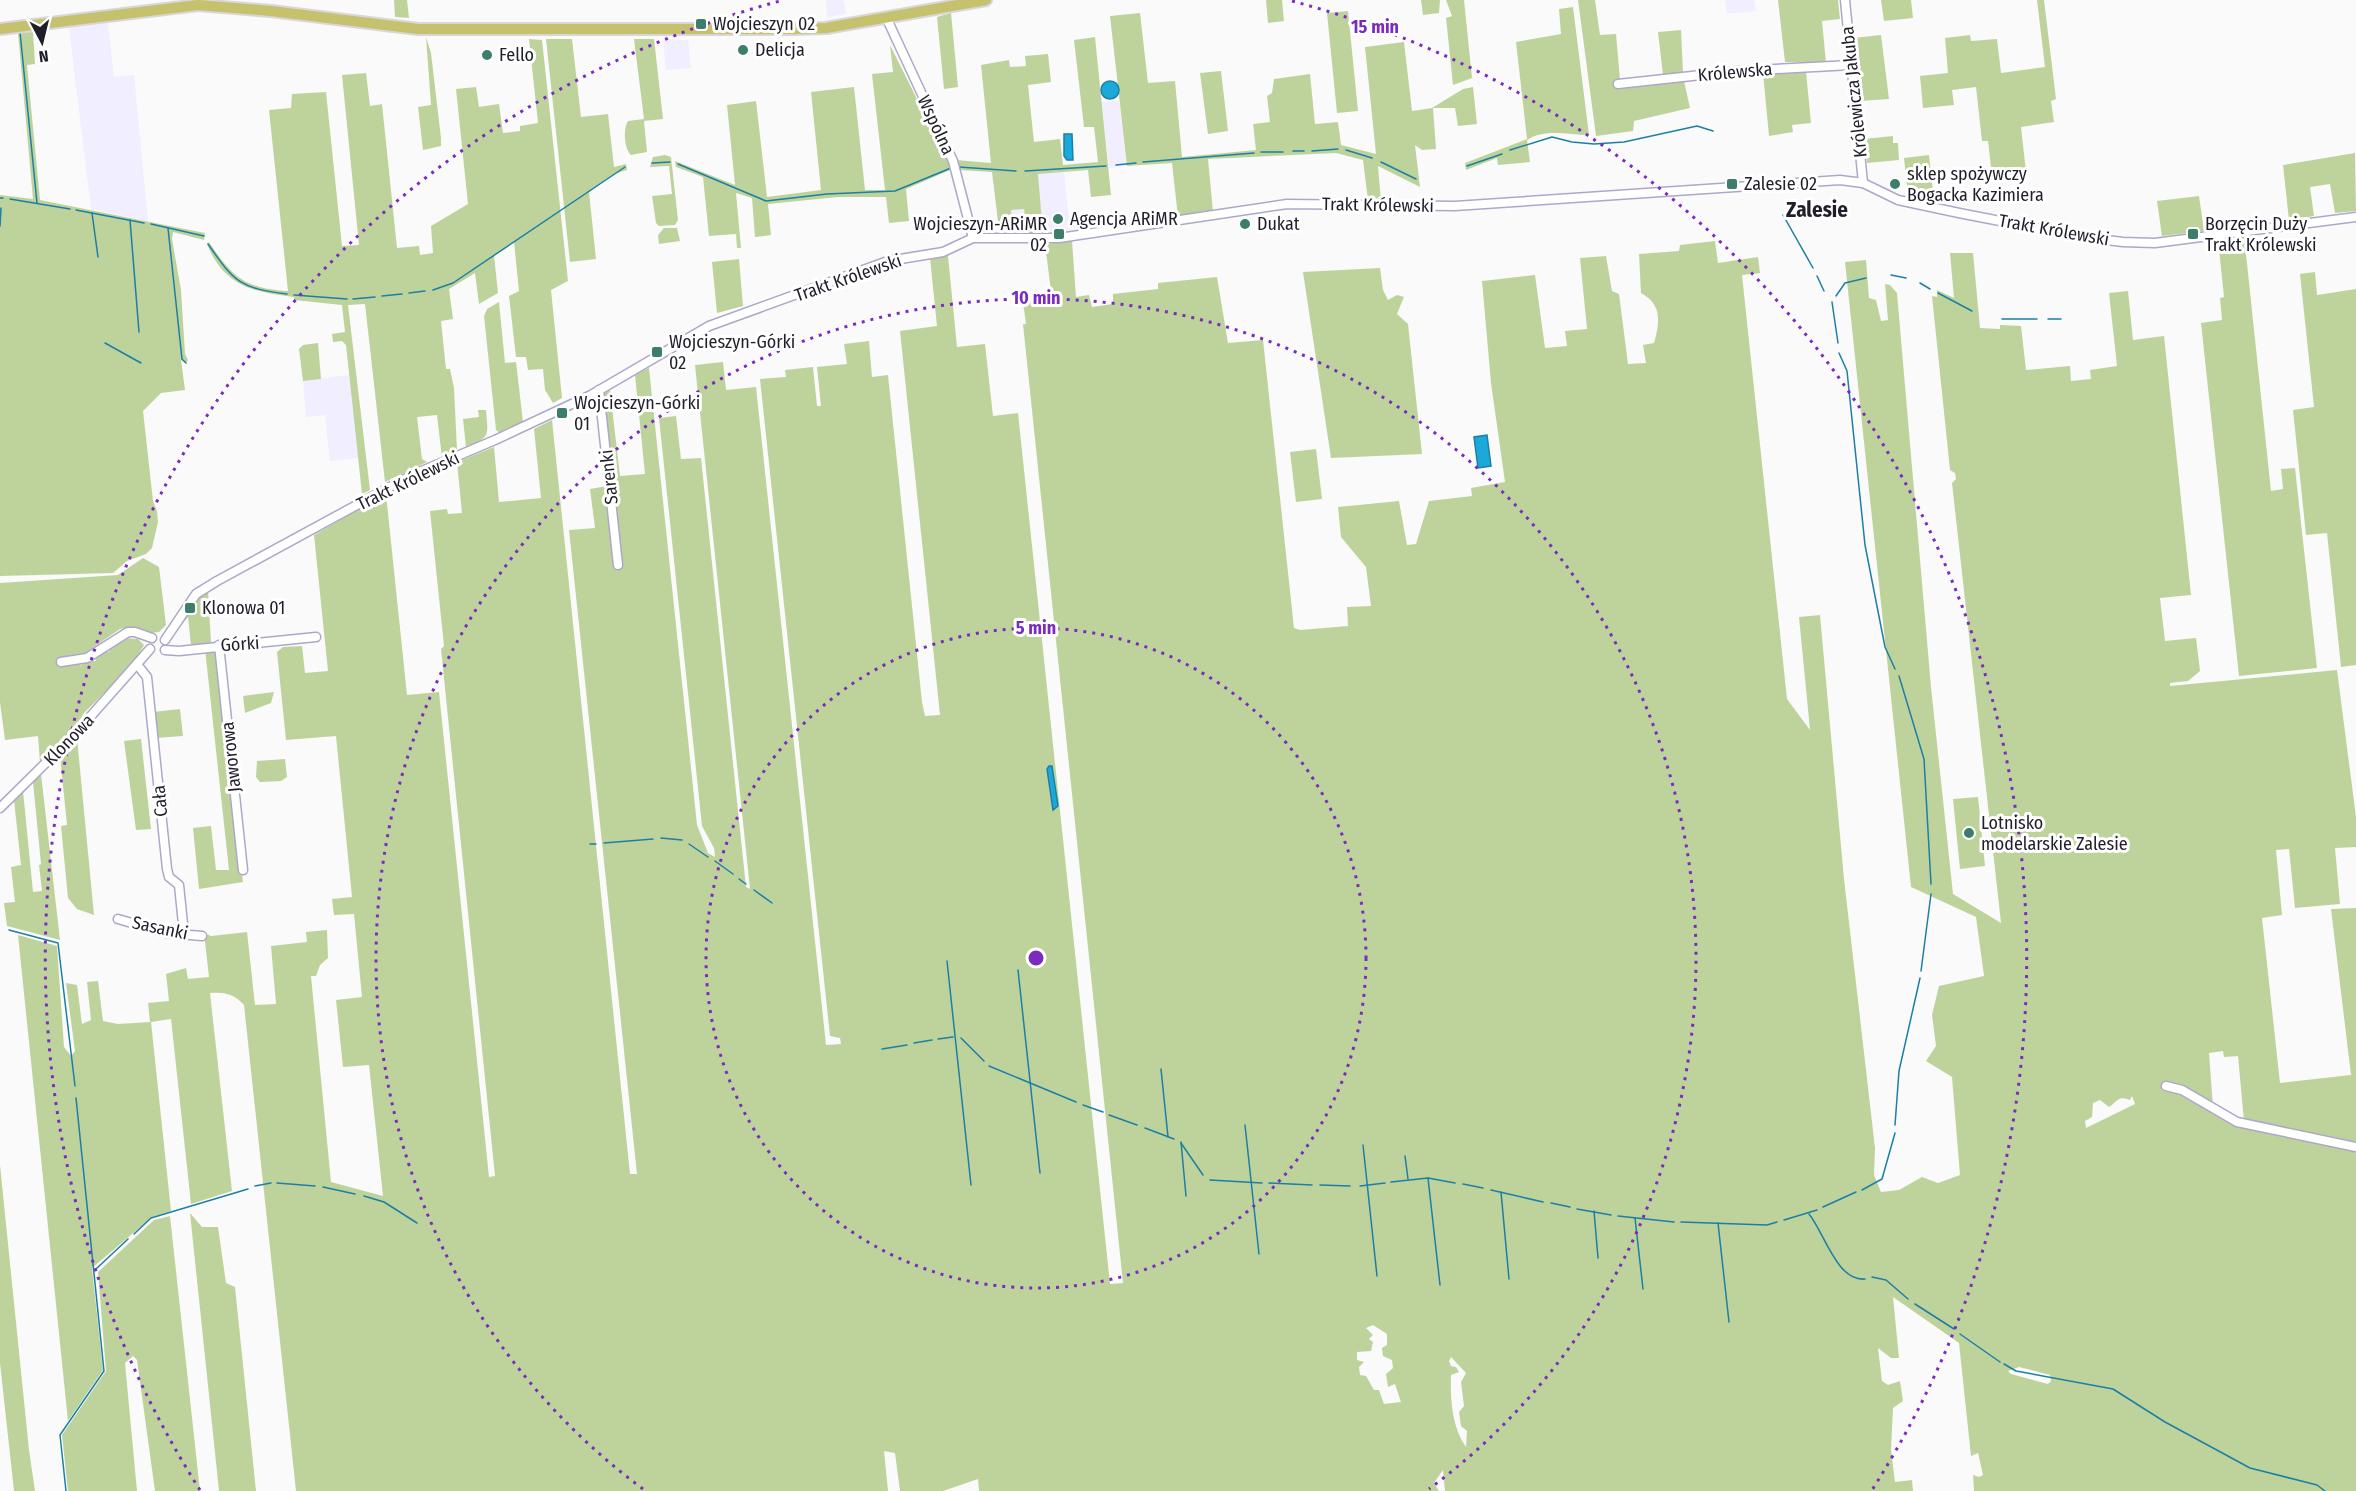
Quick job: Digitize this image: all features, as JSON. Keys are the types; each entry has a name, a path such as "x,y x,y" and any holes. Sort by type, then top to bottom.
{"main road":[{"path":"0,29 198,5 271,11 417,30 813,29 986,0"}],"street":[{"name":"Królewicza Jakuba","path":"1845,0 1863,183"},
{"name":"Wspólna","path":"886,17 953,161 973,238"},
{"name":"Królewska","path":"1618,84 1738,71 1851,65"},
{"name":"Trakt Królewski","path":"313,530 410,476 492,441 599,390 720,322 818,289 888,261 943,252 973,238 1059,238 1287,204 1455,206 1840,180 1863,183 1883,195 1898,200 2082,237 2123,243 2155,243 2356,217"},
{"name":"Sarenki","path":"599,390 618,565"},
{"name":"Klonowa","path":"0,808 137,668 202,589 313,530"},
{"name":"Górki","path":"61,662 87,658 123,636 138,637 179,651 219,645 316,637"},
{"name":"Jaworowa","path":"219,645 243,870"},
{"name":"Cała","path":"137,668 147,677 166,869 169,877 179,885 184,934"},
{"name":"Sasanki","path":"118,919 166,933 202,936"},
{"path":"2166,1086 2182,1090 2238,1122 2356,1147"}],"shaded area":[{"path":"826,0 844,0 846,14 827,17"},
{"path":"1725,0 1754,0 1756,11 1727,14"},
{"path":"108,23 114,77 134,75 148,221 91,209 69,28"},
{"path":"663,39 688,40 691,68 666,70"},
{"path":"1119,101 1127,166 1109,168 1102,102"},
{"path":"1064,172 1070,231 1043,234 1038,174"},
{"path":"1024,209 1027,233 1013,231 1011,210"},
{"path":"349,375 358,458 330,461 325,415 306,417 303,381"}],"green space":[{"path":"394,0 407,0 409,18 395,17"},
{"path":"1266,0 1282,0 1284,21 1268,23"},
{"path":"1421,0 1440,0 1439,13 1423,15"},
{"path":"1446,0 1464,0 1472,78 1453,85 1446,18 1452,16"},
{"path":"1578,0 1595,0 1600,35 1616,34 1620,80 1684,81 1690,108 1634,121 1633,131 1596,136"},
{"path":"1778,0 1838,0 1840,19 1822,21 1826,63 1785,62"},
{"path":"1881,0 1911,0 1913,18 1884,21"},
{"path":"2037,0 2044,0 2056,99 2051,101 2054,122 2021,127 2026,172 1992,176 1988,141 1982,141 1976,87 1952,90 1954,105 1923,108 1920,76 1948,73 1945,38 1970,35 1971,41 1997,39 2001,73 2045,67"},
{"path":"1573,7 1589,135 1541,134 1527,140 1530,162 1498,165 1497,158 1466,170 1465,163 1527,139 1516,42 1561,34 1559,9"},
{"path":"1348,11 1358,111 1337,113 1327,13"},
{"path":"951,13 958,87 944,89 937,17"},
{"path":"1140,13 1148,83 1175,81 1182,157 1256,150 1253,124 1270,122 1267,96 1272,93 1274,79 1310,74 1315,124 1338,122 1341,145 1376,154 1365,47 1404,42 1412,111 1432,108 1463,89 1473,87 1477,124 1458,126 1455,108 1433,108 1436,149 1422,150 1415,145 1420,187 1378,166 1381,201 1368,200 1363,160 1336,153 1208,159 1213,212 1178,217 1172,163 1127,166 1110,16"},
{"path":"1681,30 1683,73 1663,75 1658,32"},
{"path":"33,32 35,64 27,65 40,200 205,233 204,240 173,232 172,239 181,290 185,354 188,360 186,363 181,360 185,390 161,393 143,411 153,501 158,522 152,548 146,554 127,561 113,573 0,576 0,195 33,199 18,33"},
{"path":"1881,35 1889,99 1860,101 1853,38"},
{"path":"426,37 431,53 441,146 423,150 418,107 431,105"},
{"path":"1095,37 1111,195 1091,197 1088,170 1038,174 1043,234 1027,233 1024,209 1011,210 1013,231 999,230 992,172 959,170 956,160 991,163 981,65 1009,60 1010,67 1026,66 1025,56 1048,54 1051,82 1028,85 1034,142 1060,139 1063,165 1098,162 1094,127 1084,127 1074,40"},
{"path":"529,39 542,40 568,281 551,290 562,398 553,403 545,390 543,369 528,370 526,357 516,357 509,296 519,291 514,242 494,255 498,293 479,304 475,273 449,289 453,319 441,321 446,369 450,369 454,388 457,450 442,458 437,415 417,417 422,459 427,462 385,482 365,304 348,305 370,490 362,494 346,345 342,341 333,342 332,334 345,332 342,305 294,300 294,297 252,289 231,278 222,269 207,244 209,242 225,264 241,279 260,287 288,291 269,110 291,108 292,94 326,92 342,246 359,245 342,75 366,73 370,106 382,104 397,248 419,246 420,255 433,253 431,226 468,204 456,89 476,87 479,107 499,104 503,133 520,131 520,126 538,123"},
{"path":"546,39 572,39 581,117 608,114 614,167 626,164 627,170 614,174 589,192 596,259 570,262"},
{"path":"634,39 654,39 663,119 644,121 647,152 631,155 626,143 626,124 628,121 644,119"},
{"path":"890,45 949,163 950,170 906,189 909,221 889,223 886,197 838,197 768,204 771,235 755,237 752,198 736,193 741,248 737,248 736,234 709,236 703,177 676,167 675,161 735,185 727,105 756,101 767,197 821,190 811,92 854,87 865,190 885,190 872,74 893,72"},
{"path":"1221,71 1228,131 1208,134 1200,73"},
{"path":"1806,72 1811,123 1792,125 1793,132 1769,136 1763,73"},
{"path":"1893,136 1893,143 1898,143 1899,160 1867,163 1864,139"},
{"path":"2355,153 2356,211 2335,213 2330,184 2310,187 2314,216 2289,220 2283,165"},
{"path":"665,155 671,157 678,220 675,225 659,226 656,223 652,196 672,194 669,166 650,167 653,157"},
{"path":"1929,155 1934,201 1908,195 1904,158"},
{"path":"2199,196 2204,231 2162,236 2157,201"},
{"path":"664,228 677,228 680,241 659,244 658,235"},
{"path":"2244,235 2271,491 2283,489 2281,469 2295,468 2317,668 2239,676 2201,323 2222,320 2220,298 2224,297 2218,239"},
{"path":"1072,241 1076,297 1089,295 1092,307 1113,304 1113,294 1158,289 1158,283 1217,277 1228,343 1263,340 1294,628 1300,630 1348,626 1347,607 1371,606 1366,567 1341,537 1338,507 1399,501 1407,545 1416,544 1429,501 1472,496 1471,488 1505,482 1491,383 1482,281 1535,275 1545,348 1567,346 1565,331 1587,329 1580,258 1606,256 1612,291 1619,294 1628,364 1646,363 1643,345 1654,343 1658,314 1653,302 1641,293 1639,254 1679,251 1680,245 1715,241 1718,263 1758,257 1760,273 1742,275 1787,699 1810,730 1799,617 1820,615 1844,879 1875,1148 1874,1175 1881,1192 1899,1190 1922,1177 1938,1183 1960,1175 1952,1077 1926,1061 1936,1046 1932,1015 1939,986 1984,976 1976,917 1911,887 1845,262 1866,260 1869,298 1876,300 1881,321 1888,320 1885,284 1890,285 1897,293 1931,687 1953,894 2001,923 1952,483 1956,479 1955,473 1950,470 1932,296 1937,297 1937,290 1954,298 1950,253 1973,253 1980,328 2000,329 2000,325 2021,326 2026,370 2070,366 2071,381 2091,379 2090,370 2117,366 2109,293 2128,291 2133,340 2164,336 2191,595 2160,598 2165,641 2196,638 2200,671 2188,681 2170,683 2170,686 2337,670 2356,817 2356,847 2335,848 2340,904 2295,908 2289,849 2276,850 2282,915 2262,918 2280,1083 2351,1075 2331,909 2356,908 2356,1145 2244,1121 2238,1056 2224,1057 2223,1051 2209,1053 2213,1107 2201,1105 2233,1124 2356,1150 2356,1491 1974,1491 1973,1475 1979,1477 1983,1475 1978,1453 1971,1456 1959,1343 1893,1297 1899,1358 1891,1358 1878,1348 1882,1381 1888,1385 1900,1381 1903,1401 1893,1408 1891,1450 1895,1482 1912,1480 1913,1491 1445,1491 1443,1470 1434,1483 1439,1491 979,1491 978,1479 943,1491 900,1491 895,1453 884,1451 888,1491 296,1491 244,1005 229,994 220,993 210,993 232,1191 191,1204 171,1019 151,1022 171,1211 152,1217 92,1268 103,1370 68,1421 18,935 57,946 64,1047 71,1056 75,1051 66,983 77,985 82,1024 91,1020 87,982 98,981 103,1021 118,1024 150,1022 148,1003 169,1001 166,974 186,968 188,979 209,977 204,933 211,936 247,932 255,1005 276,1004 271,946 307,942 306,932 327,930 328,958 320,965 316,976 311,976 331,1182 383,1196 369,1065 343,1067 336,1000 362,997 354,914 334,915 332,899 352,897 336,736 286,740 277,652 283,647 302,646 305,673 328,671 314,535 386,494 407,695 439,692 489,1177 495,1176 441,649 444,646 430,511 447,509 448,514 462,513 457,462 494,447 499,502 541,498 534,429 552,420 630,1174 637,1174 569,530 595,528 590,489 607,486 597,396 610,390 620,476 645,474 635,375 649,368 697,825 708,853 715,857 714,848 702,826 659,418 676,416 681,459 701,458 746,887 750,889 695,365 723,362 726,390 756,387 826,1045 841,1044 840,1038 830,1036 760,379 786,377 785,370 813,367 817,406 821,406 817,367 847,364 844,344 869,341 872,377 888,375 922,702 925,716 940,715 900,331 937,326 930,258 948,256 957,347 985,344 993,416 1018,413 1110,1284 1123,1283 1023,324 1026,324 1022,295 1051,291 1045,244","holes":["2132,1096 2135,1104 2086,1128 2085,1121 2092,1117 2093,1103 2100,1100 2109,1107 2120,1098 2130,1100","1373,1325 1387,1334 1387,1345 1382,1348 1383,1356 1392,1360 1393,1368 1386,1374 1388,1387 1395,1384 1401,1402 1384,1404 1379,1390 1374,1390 1366,1376 1360,1375 1359,1367 1364,1362 1357,1360 1357,1352 1371,1351 1373,1342 1369,1339 1373,1335 1366,1328","1451,1357 1466,1373 1461,1382 1464,1406 1459,1412 1461,1426 1467,1431 1466,1447 1455,1422 1451,1393 1451,1375 1459,1372 1456,1367 1451,1366 1449,1361","2019,1367 2050,1375 2051,1381 2048,1384 2011,1374 2008,1371"]},
{"path":"739,259 743,306 717,313 712,262"},
{"path":"1380,268 1383,290 1388,300 1397,295 1404,297 1397,314 1408,324 1422,454 1331,458 1303,272"},
{"path":"2315,272 2317,295 2356,289 2356,665 2341,667 2327,533 2306,535 2293,410 2314,407 2300,274"},
{"path":"499,302 505,363 516,362 523,422 500,433 496,430 484,316 487,309"},
{"path":"318,343 321,379 303,381 299,349 303,345"},
{"path":"478,410 486,410 486,434 480,441 466,447 463,419 479,417"},
{"path":"1316,449 1322,499 1296,502 1290,452"},
{"path":"143,558 159,567 166,625 159,632 150,633 131,627 120,629 85,653 61,657 61,664 79,663 81,666 83,662 96,661 95,657 105,650 109,652 110,648 126,638 138,639 144,645 132,665 84,713 77,726 40,763 38,736 5,740 0,702 0,583 118,575"},
{"path":"208,590 211,643 191,645 188,617 170,638 195,602"},
{"path":"216,648 243,882 199,889 193,828 211,826 216,870 229,870 205,649"},
{"path":"274,692 271,703 245,713 243,696"},
{"path":"180,709 183,736 156,738 153,712"},
{"path":"77,738 94,915 77,909 68,898 61,826 67,825 60,756"},
{"path":"141,739 151,829 136,830 124,741"},
{"path":"285,759 287,777 281,781 260,782 256,777 257,761"},
{"path":"41,774 60,940 7,926 4,903 15,902 11,867 21,865 14,800 23,791 33,892 42,891 33,782"},
{"name":"Lotnisko modelarskie Zalesie","path":"1978,797 1985,866 1960,869 1953,799"},
{"path":"0,1165 35,1491 14,1491 0,1363"},
{"path":"190,1213 202,1227 218,1227 226,1283 235,1287 256,1491 219,1491"},
{"path":"170,1216 200,1491 155,1491 137,1360 133,1356 125,1363 137,1491 68,1491 62,1435 106,1371 98,1272 154,1220"}],"water":[{"path":"1106,81 1114,81 1119,86 1117,97 1106,99 1101,94 1101,86"},
{"path":"1064,134 1072,134 1073,160 1067,160 1064,156"},
{"path":"1487,435 1491,466 1478,468 1474,437"},
{"path":"1052,766 1058,806 1053,810 1047,769"}],"waterway":[{"path":"20,32 37,203"},
{"path":"1510,150 1552,137 1594,144 1624,142 1697,126 1713,131"},
{"path":"1312,151 1338,149"},
{"path":"1346,150 1372,158"},
{"path":"1293,151 1304,151"},
{"path":"1261,152 1283,152"},
{"path":"1143,162 1254,153"},
{"path":"1467,166 1502,154"},
{"path":"652,163 670,162"},
{"path":"1381,162 1416,179"},
{"path":"1116,165 1136,163"},
{"path":"678,164 766,201 827,194 895,191 951,168"},
{"path":"1025,171 1106,166"},
{"path":"433,290 453,283 625,167"},
{"path":"959,167 1016,171"},
{"path":"10,199 70,209"},
{"path":"0,226 1,208"},
{"path":"76,210 144,223"},
{"path":"92,213 98,257"},
{"path":"1783,215 1813,268"},
{"path":"130,220 139,332"},
{"path":"151,224 204,236"},
{"path":"168,228 182,359 186,363"},
{"path":"208,244 225,267 240,281 248,286 287,294"},
{"path":"1891,275 1906,278"},
{"path":"1817,276 1824,291"},
{"path":"1836,296 1845,283 1866,278"},
{"path":"1920,283 1930,289"},
{"path":"409,293 425,291"},
{"path":"1938,293 1972,311"},
{"path":"382,296 402,294"},
{"path":"294,295 347,299"},
{"path":"353,299 375,297"},
{"path":"1832,302 1838,343"},
{"path":"2002,319 2037,319"},
{"path":"2048,319 2061,319"},
{"path":"105,343 141,363"},
{"path":"1839,353 1847,371 1865,545 1885,647 1895,669"},
{"path":"1899,676 1924,759 1931,884"},
{"path":"661,838 682,840"},
{"path":"604,843 653,839"},
{"path":"590,844 596,844"},
{"path":"689,844 708,857"},
{"path":"715,861 733,874"},
{"path":"739,879 746,884"},
{"path":"754,890 772,903"},
{"path":"1921,971 1931,894"},
{"path":"9,930 58,943 75,1086"},
{"path":"947,961 971,1185"},
{"path":"1018,970 1040,1173"},
{"path":"1895,1125 1899,1071 1920,978"},
{"path":"938,1039 953,1037"},
{"path":"961,1038 984,1061"},
{"path":"914,1043 932,1040"},
{"path":"882,1049 907,1045"},
{"path":"989,1066 1076,1102"},
{"path":"1161,1069 1168,1137"},
{"path":"66,1491 60,1435 104,1371 76,1098"},
{"path":"1083,1105 1103,1112"},
{"path":"1109,1115 1137,1125"},
{"path":"1245,1125 1259,1254"},
{"path":"1145,1128 1174,1139"},
{"path":"1862,1190 1882,1179 1895,1133"},
{"path":"1181,1142 1186,1196"},
{"path":"1181,1143 1203,1175"},
{"path":"1363,1145 1377,1276"},
{"path":"1405,1156 1408,1179"},
{"path":"1428,1178 1440,1285"},
{"path":"1391,1182 1428,1178 1455,1183"},
{"path":"1210,1180 1262,1183"},
{"path":"255,1186 271,1183"},
{"path":"277,1183 315,1186"},
{"path":"1269,1183 1312,1185"},
{"path":"1360,1186 1385,1183"},
{"path":"1463,1184 1483,1188"},
{"path":"1320,1185 1350,1186"},
{"path":"323,1187 355,1194"},
{"path":"134,1234 151,1218 248,1189"},
{"path":"1491,1190 1543,1202"},
{"path":"1501,1192 1509,1279"},
{"path":"1823,1207 1856,1192"},
{"path":"364,1196 384,1202 417,1223"},
{"path":"1551,1203 1570,1207"},
{"path":"1577,1209 1611,1215"},
{"path":"1784,1220 1817,1210"},
{"path":"1594,1211 1598,1258"},
{"path":"1809,1214 1839,1264 1855,1278 1865,1279"},
{"path":"1618,1216 1674,1222"},
{"path":"1635,1218 1643,1289"},
{"path":"1681,1222 1767,1225 1777,1222"},
{"path":"1718,1223 1729,1322"},
{"path":"96,1269 128,1239"},
{"path":"1872,1277 1886,1280 1908,1299"},
{"path":"1915,1304 1954,1329"},
{"path":"1960,1334 2000,1362"},
{"path":"2004,1364 2016,1371 2113,1389 2165,1422 2250,1468 2317,1485 2325,1491"}],"place":[{"name":"Wojcieszyn 02","path":"701,24"},
{"name":"Delicja","path":"743,50"},
{"name":"Fello","path":"487,55"},
{"name":"Zalesie 02","path":"1732,184"},
{"name":"sklep spożywczy Bogacka Kazimiera","path":"1895,184"},
{"name":"Agencja ARiMR","path":"1058,219"},
{"name":"Dukat","path":"1245,224"},
{"name":"Wojcieszyn-ARiMR 02","path":"1059,234"},
{"name":"Borzęcin Duży Trakt Królewski","path":"2193,234"},
{"name":"Wojcieszyn-Górki 02","path":"657,352"},
{"name":"Wojcieszyn-Górki 01","path":"562,413"},
{"name":"Klonowa 01","path":"190,608"},
{"name":"Lotnisko modelarskie Zalesie","path":"1969,833"}],"district":[{"name":"Zalesie","path":"1817,210"}]}
